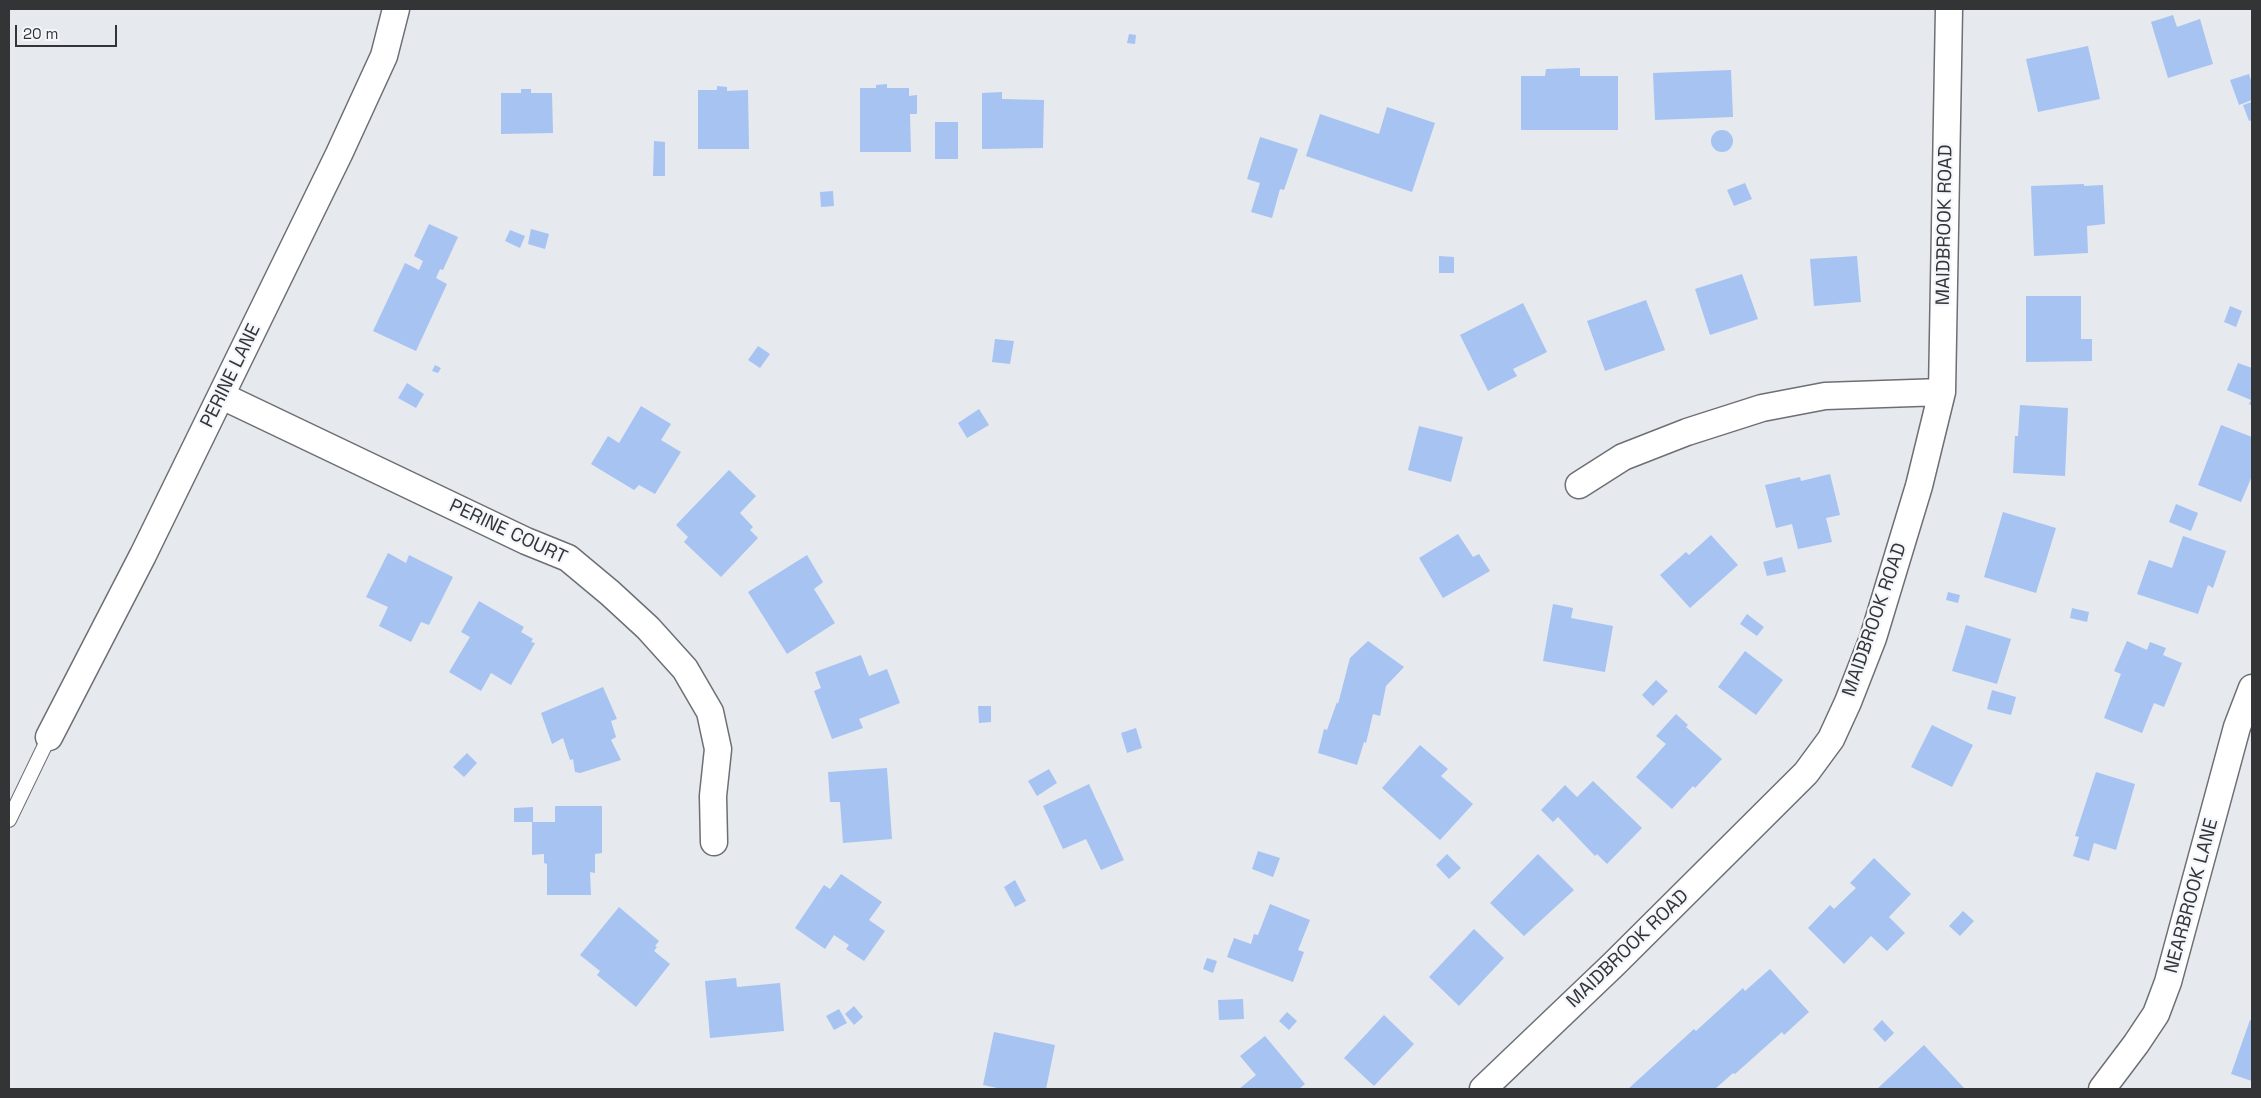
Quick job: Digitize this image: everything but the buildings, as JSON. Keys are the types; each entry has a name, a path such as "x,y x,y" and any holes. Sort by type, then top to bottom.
{"street":[{"name":"PERINE LANE","path":"49,737 144,555 335,163 384,56 396,9"},
{"name":"MAIDBROOK ROAD","path":"1483,1089 1614,964 1799,780 1831,739 1873,638 1918,486 1942,392 1950,9"},
{"path":"1579,485 1623,458 1687,432 1762,408 1825,396 1942,392"},
{"name":"PERINE COURT","path":"222,396 526,541 568,558 610,593 648,628 685,669 710,712 718,749 714,796 714,842"},
{"name":"NEARBROOK LANE","path":"2102,1089 2156,1014 2168,982 2238,727 2252,688"}],"lane":[{"path":"9,820 49,737"}]}
